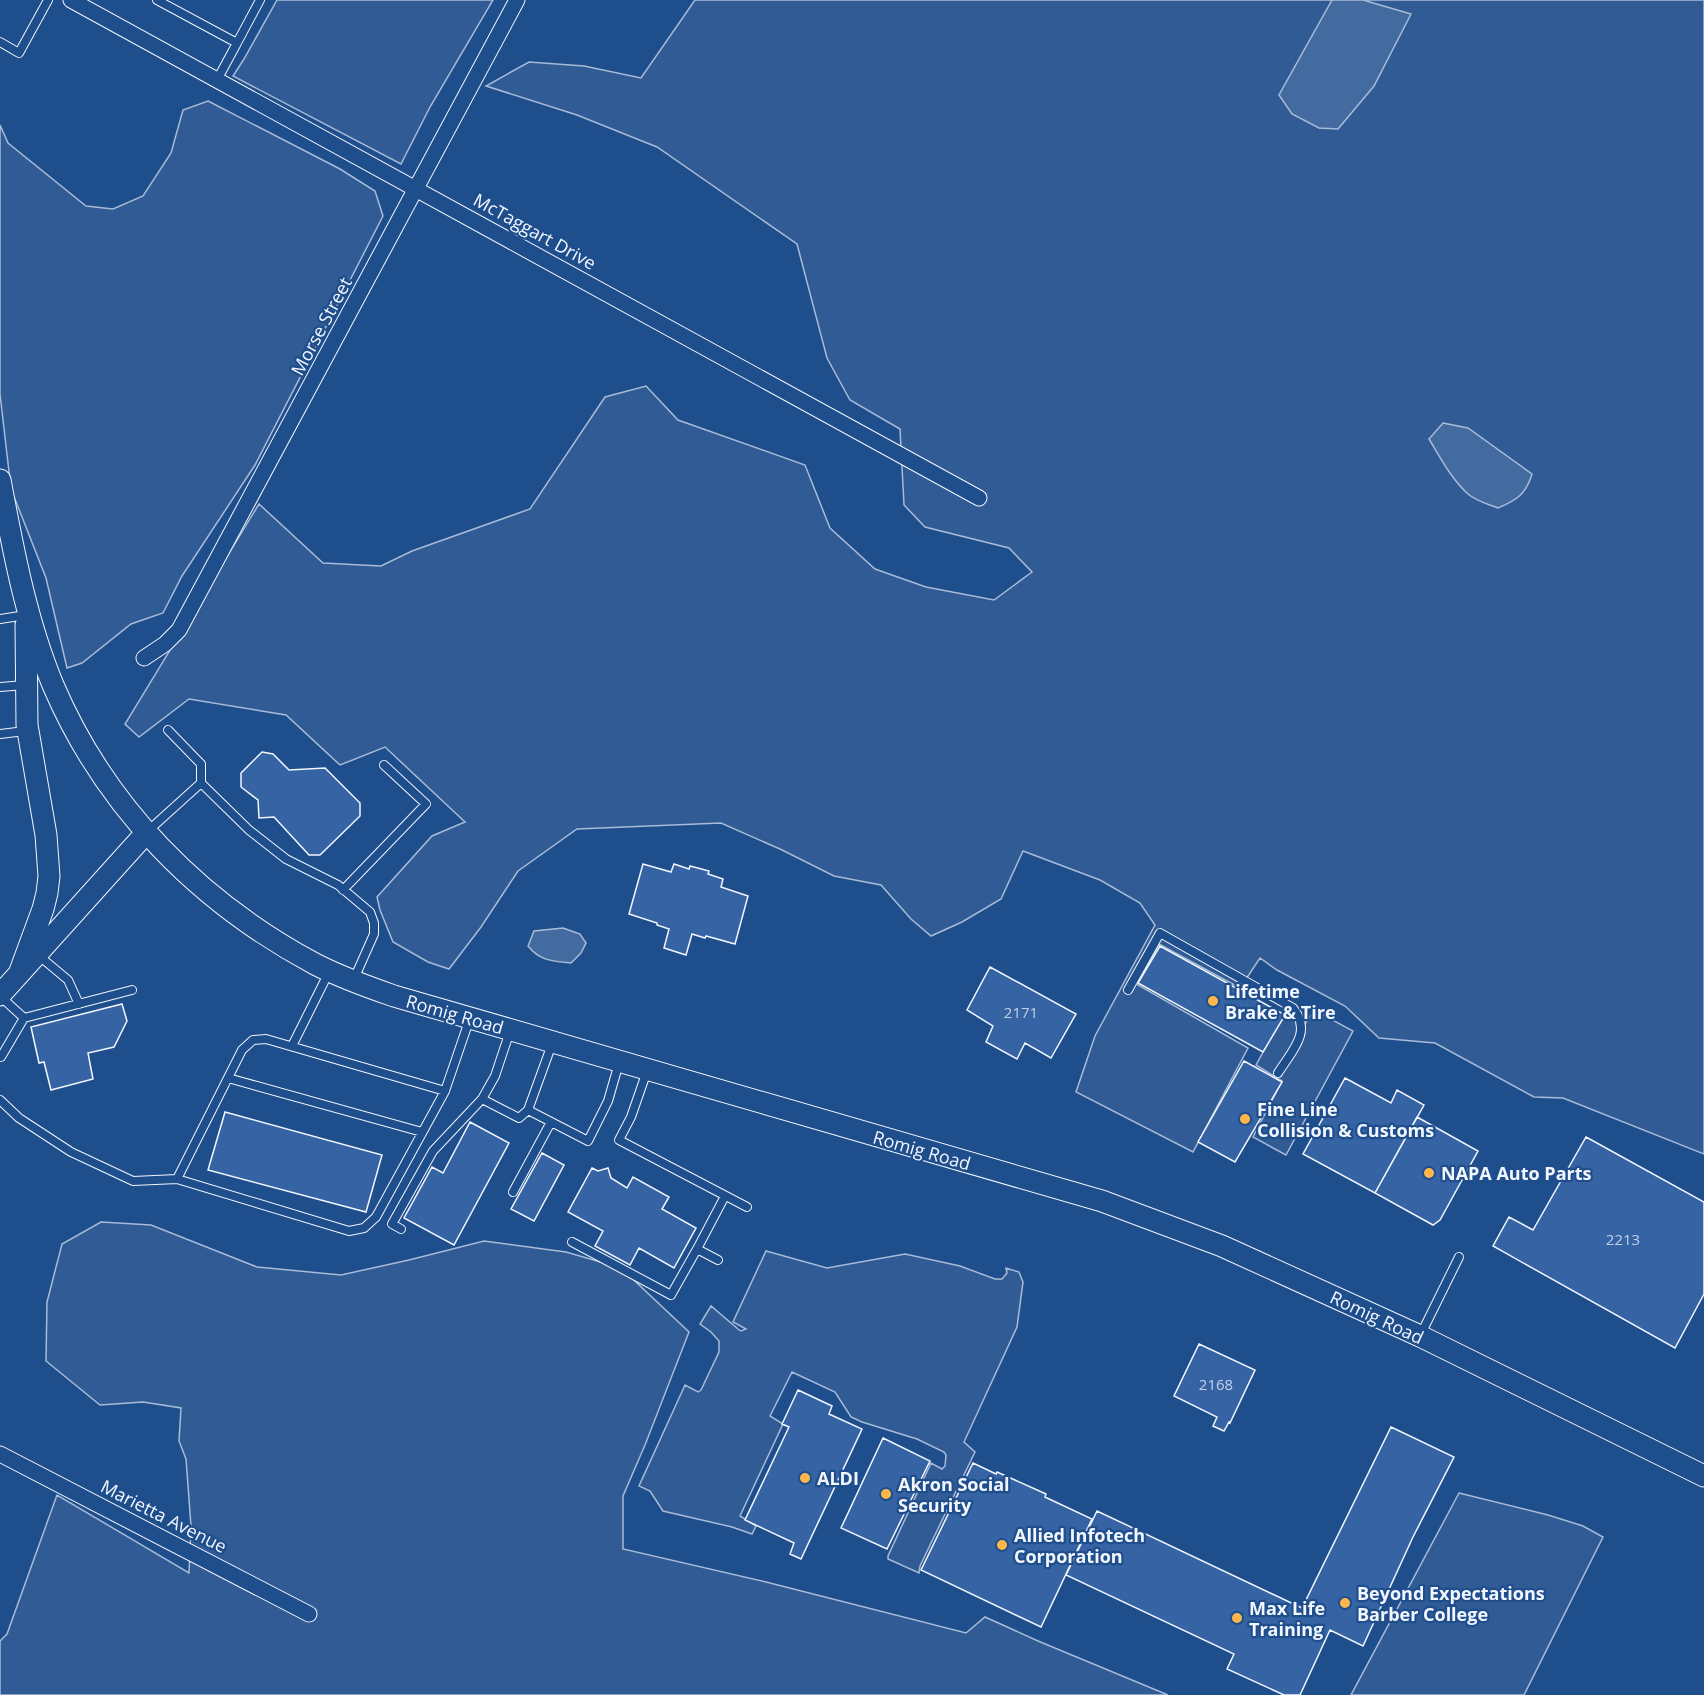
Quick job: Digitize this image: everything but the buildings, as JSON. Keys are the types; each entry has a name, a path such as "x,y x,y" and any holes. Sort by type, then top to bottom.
{"street":[{"name":"McTaggart Drive","path":"71,0 979,498"},
{"name":"Morse Street","path":"144,658 165,644 179,630 517,0"},
{"path":"0,480 26,611 28,730 46,835 49,876 43,909 19,974"},
{"name":"Romig Road","path":"26,611 63,706 98,770 124,808 192,878 237,915 276,942 316,965 394,996 1102,1201 1141,1215 1222,1246 1420,1336 1704,1476"},
{"path":"0,996 146,833"},
{"name":"Marietta Avenue","path":"0,1454 309,1614"}],"lane":[{"path":"0,42 19,52 48,0"},
{"path":"157,0 237,43"},
{"path":"217,80 260,0"},
{"path":"0,619 26,611"},
{"path":"0,687 26,685"},
{"path":"0,735 28,730"},
{"path":"168,730 201,764 201,783 249,830 286,859 338,885 370,912 374,923 374,934 353,981"},
{"path":"343,890 426,804 384,765"},
{"path":"146,833 201,783"},
{"path":"1128,990 1160,933 1293,1008 1302,1024 1302,1030 1300,1038 1278,1073"},
{"path":"37,954 68,980 79,1004"},
{"path":"292,1046 330,971"},
{"path":"0,1056 24,1018 132,990"},
{"path":"0,996 24,1018"},
{"path":"0,1100 20,1118 71,1152 133,1181 177,1179 349,1231 364,1228 376,1216 445,1091 470,1018"},
{"path":"401,1229 392,1224 433,1151 482,1099 495,1076 511,1029"},
{"path":"177,1179 242,1050 253,1040 266,1039 445,1091"},
{"path":"482,1099 519,1118 528,1110 553,1042"},
{"path":"528,1110 588,1141 609,1101 619,1061"},
{"path":"648,1069 631,1117 619,1140 747,1207"},
{"path":"228,1078 422,1132"},
{"path":"513,1192 551,1122"},
{"path":"572,1242 672,1296 725,1196"},
{"path":"697,1249 717,1260"},
{"path":"1420,1336 1459,1257"}],"shaded area":[{"path":"277,0 493,0 430,107 401,164 233,76"},
{"path":"695,0 1704,0 1704,1154 1563,1098 1534,1097 1435,1043 1379,1038 1345,1006 1277,970 1260,958 1240,988 1159,944 1138,985 1248,1048 1193,1152 1076,1092 1095,1036 1155,925 1140,903 1100,880 1023,851 1001,899 962,922 931,936 911,919 881,885 834,876 721,823 577,829 518,871 481,927 449,969 428,962 393,942 377,897 432,836 465,822 385,747 340,765 286,715 189,699 139,737 125,724 259,504 323,563 381,566 412,551 530,509 605,397 646,386 678,420 805,465 830,528 875,569 926,587 994,600 1032,572 1009,548 925,527 904,505 900,429 850,400 827,358 797,244 657,147 577,115 486,86 529,62 584,66 641,78"},
{"path":"1332,0 1363,0 1411,14 1374,86 1338,129 1319,128 1292,114 1279,95"},
{"path":"208,101 340,169 375,191 383,216 255,465 182,576 163,613 131,624 82,663 67,668 46,578 11,489 0,394 0,125 8,143 86,206 113,209 143,196 171,153 183,110"},
{"path":"1443,423 1468,428 1532,474 1524,491 1516,499 1498,508 1468,494 1452,475 1429,439"},
{"path":"563,928 580,934 586,943 581,953 571,963 552,961 537,955 528,946 534,931"},
{"path":"1314,1010 1353,1031 1286,1155 1253,1137 1282,1081 1256,1065 1285,1012 1305,1024"},
{"path":"101,1222 151,1225 257,1267 341,1275 484,1241 566,1252 621,1268 689,1332 623,1496 623,1549 766,1582 966,1633 985,1617 1168,1695 0,1695 0,1641 7,1634 57,1495 189,1573 191,1526 186,1459 179,1441 181,1408 143,1402 100,1405 46,1361 47,1302 62,1244"},
{"path":"766,1251 827,1268 905,1254 960,1266 995,1279 1002,1279 1007,1273 1006,1268 1019,1272 1023,1282 1017,1327 964,1442 975,1452 920,1566 919,1573 888,1559 888,1556 931,1463 942,1469 945,1466 946,1455 917,1439 851,1417 835,1392 792,1372 770,1416 783,1424 740,1516 756,1526 752,1534 663,1511 650,1491 639,1486 685,1385 698,1392 701,1390 719,1352 719,1341 700,1324 711,1306 741,1331 746,1329 733,1322"},
{"path":"1459,1493 1548,1515 1583,1526 1603,1537 1524,1695 1351,1695"}],"place":[{"name":"Lifetime Brake & Tire","path":"1213,1001"},
{"name":"Fine Line Collision & Customs","path":"1245,1119"},
{"name":"NAPA Auto Parts","path":"1429,1173"},
{"name":"ALDI","path":"805,1478"},
{"name":"Akron Social Security","path":"886,1494"},
{"name":"Allied Infotech Corporation","path":"1002,1545"},
{"name":"Beyond Expectations Barber College","path":"1345,1603"},
{"name":"Max Life Training","path":"1237,1618"}]}
